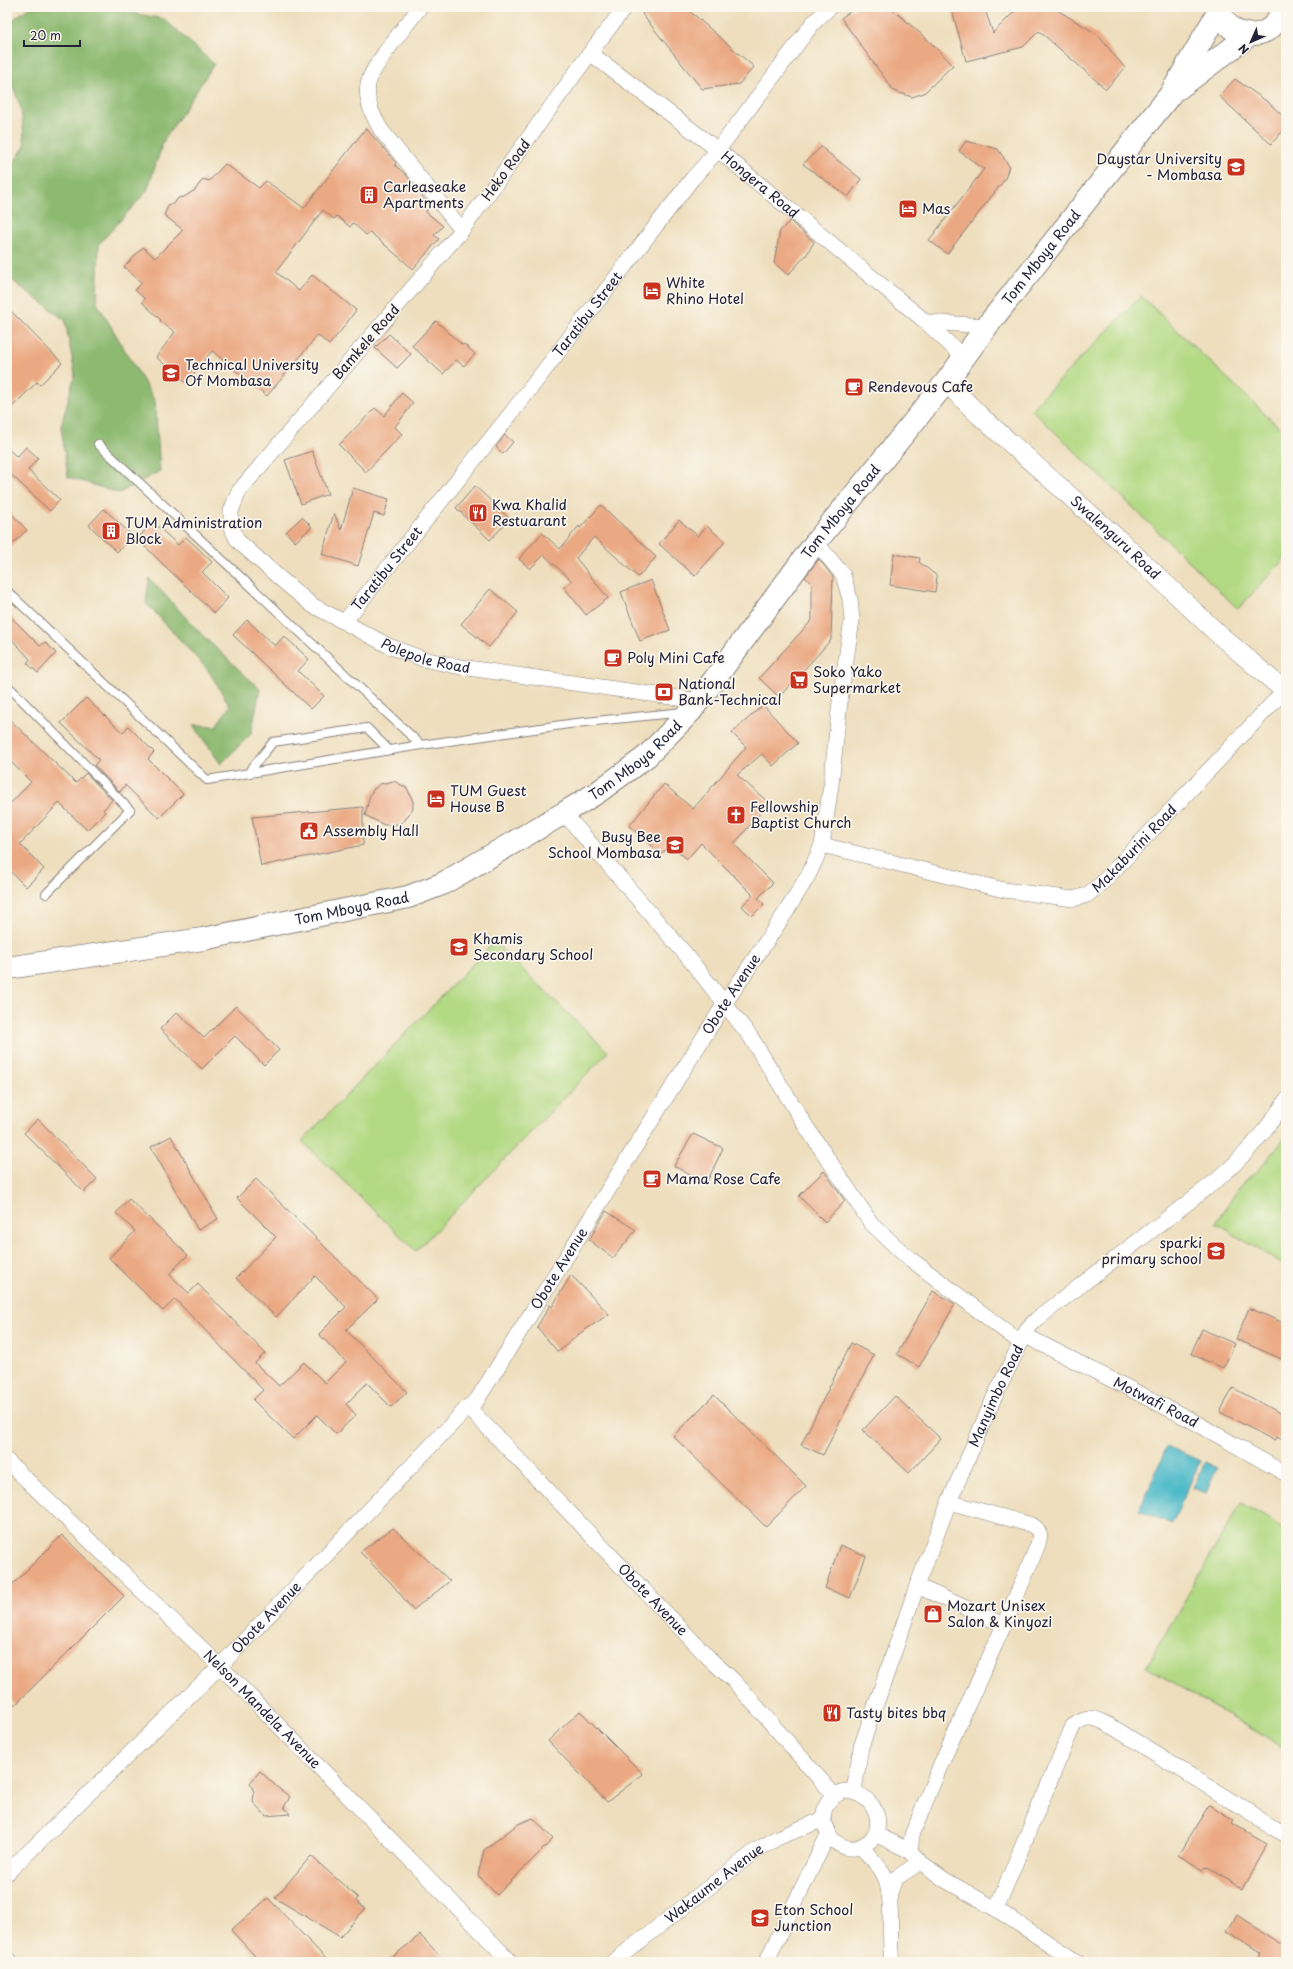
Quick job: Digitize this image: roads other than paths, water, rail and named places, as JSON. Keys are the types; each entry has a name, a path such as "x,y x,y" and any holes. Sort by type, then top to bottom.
{"main road":[{"path":"1220,8 1225,22 1235,31 1248,36"},
{"path":"1170,95 1220,8"},
{"path":"1170,95 1248,36 1262,33 1280,20"},
{"name":"Tom Mboya Road","path":"7,968 203,940 408,897 442,884 564,813 598,792 647,756 695,706 816,542 946,382 987,326 1170,95"}],"street":[{"path":"420,7 373,71 368,84 368,97 371,114 381,130 462,230"},
{"name":"Heko Road","path":"462,230 625,7"},
{"name":"Taratibu Street","path":"345,621 509,416 692,179 718,150 813,24 830,7"},
{"name":"Hongera Road","path":"590,53 718,150 926,322 963,357"},
{"name":"Bamkele Road","path":"239,491 462,230"},
{"path":"926,322 987,326"},
{"name":"Swalenguru Road","path":"946,382 979,415 1117,538 1216,632 1285,692"},
{"name":"Polepole Road","path":"239,491 230,511 231,527 238,540 312,605 345,621 389,646 424,659 461,667 695,706"},
{"name":"Obote Avenue","path":"7,1873 220,1666 468,1406 477,1400 725,1003 786,912 809,874 822,845 831,785 840,692 852,620 850,598 843,575 816,542"},
{"name":"Makaburini Road","path":"822,845 1004,890 1073,899 1088,895 1101,884 1285,692"},
{"name":"Motwafi Road","path":"564,813 725,1003 750,1036 795,1108 871,1223 905,1255 1022,1338 1189,1419 1286,1474"},
{"name":"Manyimbo Road","path":"854,1791 861,1747 917,1586 949,1502 993,1400 1022,1338 1037,1318 1217,1180 1238,1162 1276,1115 1286,1100"},
{"name":"Obote Avenue","path":"468,1406 704,1653 734,1681 834,1795"},
{"name":"Nelson Mandela Avenue","path":"7,1461 220,1666 511,1962"},
{"path":"915,1857 912,1835 940,1766 1004,1625 1037,1547 1040,1533 1038,1528 1032,1524 949,1502"},
{"path":"917,1586 1004,1625"},
{"path":"996,1909 1073,1726 1079,1720 1087,1717 1094,1717 1111,1726 1286,1835"},
{"path":"844,1791 854,1791 863,1795 869,1801 878,1817 875,1834 868,1843 861,1847 854,1848 840,1846 826,1826 823,1809 827,1801 834,1795 844,1791"},
{"path":"766,1962 826,1826"},
{"name":"Wakaume Avenue","path":"613,1962 754,1852 776,1838 826,1826"},
{"path":"875,1834 915,1857 945,1880 996,1909 1077,1962"},
{"path":"861,1847 883,1873 889,1895 889,1945 892,1962"},
{"path":"889,1895 895,1879 915,1857"},
{"path":"7,1958 11,1962"}],"lane":[{"path":"98,444 421,745"},
{"path":"7,591 207,780 421,745 695,706"},
{"path":"7,685 130,810 46,894"},
{"path":"248,773 273,742 367,728 389,750"}],"water":[{"path":"1167,1446 1200,1461 1172,1524 1139,1510"},
{"path":"1205,1462 1217,1468 1206,1493 1193,1488"}],"place":[{"name":"Daystar University - Mombasa","path":"1236,167"},
{"name":"Carleaseake Apartments","path":"369,195"},
{"name":"Mas","path":"908,209"},
{"name":"White Rhino Hotel","path":"652,291"},
{"name":"Technical University Of Mombasa","path":"171,373"},
{"name":"Rendevous Cafe","path":"854,387"},
{"name":"Kwa Khalid Restuarant","path":"478,513"},
{"name":"TUM Administration Block","path":"111,531"},
{"name":"Poly Mini Cafe","path":"613,658"},
{"name":"Soko Yako Supermarket","path":"799,680"},
{"name":"National Bank-Technical","path":"664,692"},
{"name":"TUM Guest House B","path":"436,799"},
{"name":"Fellowship Baptist Church","path":"736,815"},
{"name":"Assembly Hall","path":"309,831"},
{"name":"Busy Bee School Mombasa","path":"675,845"},
{"name":"Khamis Secondary School","path":"459,947"},
{"name":"Mama Rose Cafe","path":"652,1179"},
{"name":"sparki primary school","path":"1216,1251"},
{"name":"Mozart Unisex Salon & Kinyozi","path":"933,1614"},
{"name":"Tasty bites bbq","path":"832,1713"},
{"name":"Eton School Junction","path":"760,1918"}]}
